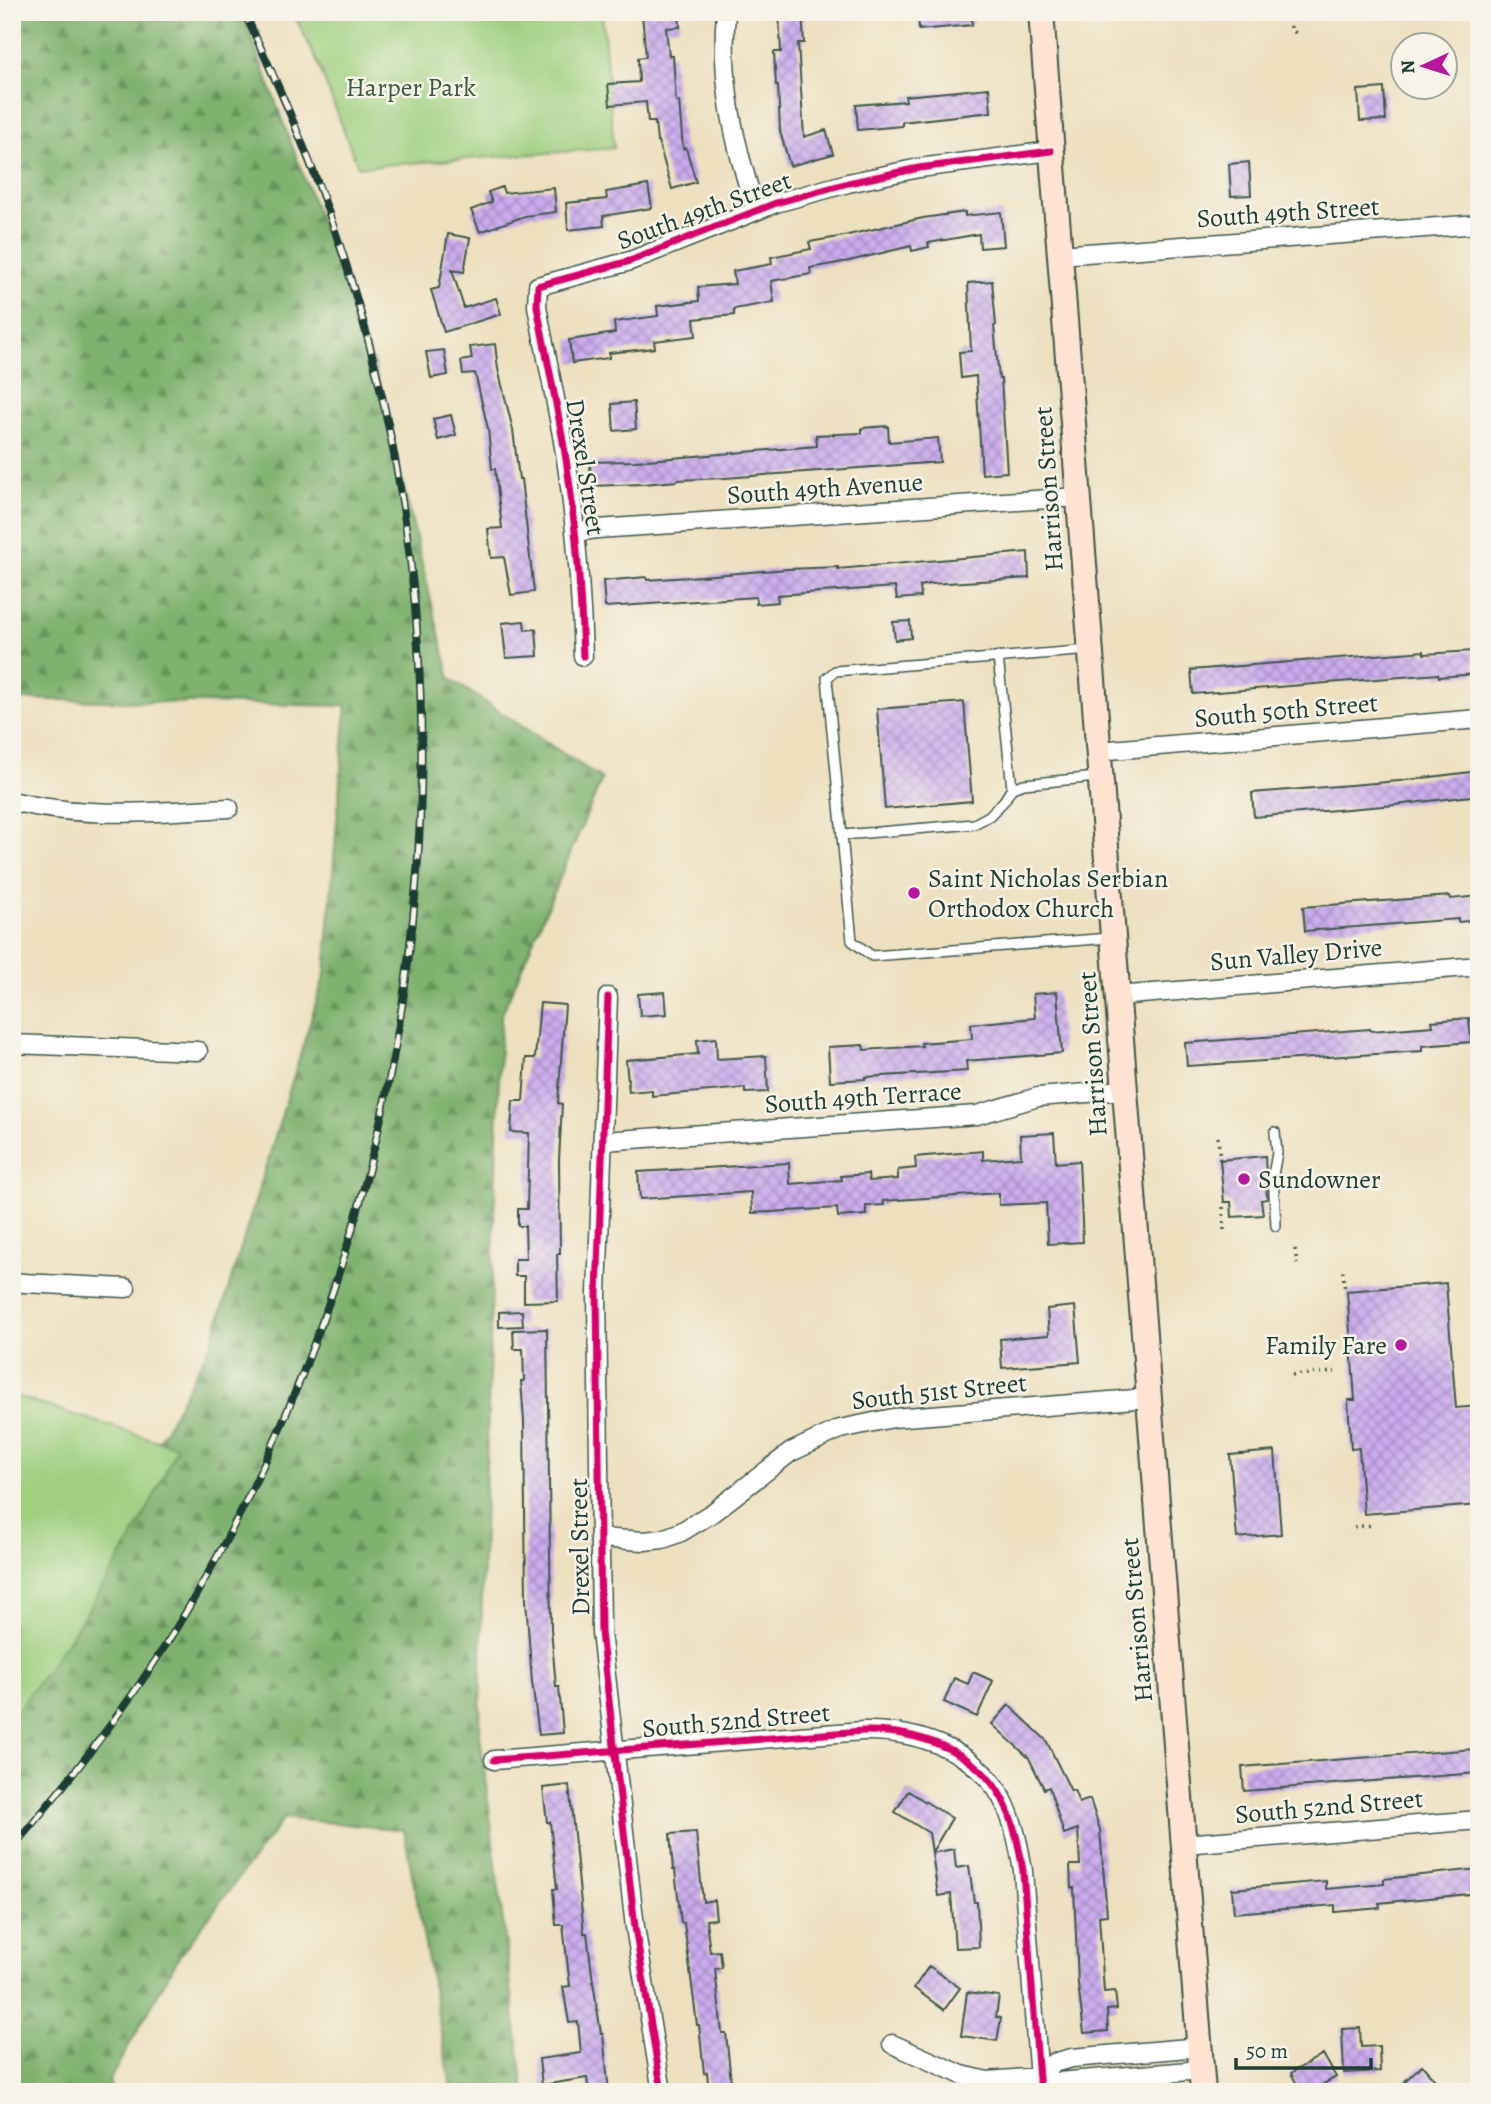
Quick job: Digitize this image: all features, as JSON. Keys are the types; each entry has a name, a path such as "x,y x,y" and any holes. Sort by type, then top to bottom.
{"main road":[{"name":"Harrison Street","path":"1041,12 1201,2070"}],"street":[{"path":"726,12 724,63 727,97 744,176 756,210"},
{"name":"South 49th Street","path":"538,286 630,261 756,210 848,183 919,168 1051,152"},
{"name":"South 49th Street","path":"1059,255 1479,224"},
{"name":"Drexel Street","path":"538,286 537,306 566,458 581,595 583,656"},
{"name":"South 49th Avenue","path":"575,532 1078,497"},
{"name":"South 50th Street","path":"1098,751 1479,719"},
{"path":"12,801 78,812 229,808"},
{"name":"Sun Valley Drive","path":"1117,996 1479,966"},
{"name":"Drexel Street","path":"608,997 597,1293 601,1632 635,1927 662,2092"},
{"path":"12,1044 198,1051"},
{"name":"South 49th Terrace","path":"603,1141 977,1115 1038,1097 1124,1090"},
{"path":"12,1281 126,1289"},
{"name":"South 51st Street","path":"599,1538 644,1541 663,1539 681,1532 712,1513 791,1452 840,1429 893,1418 1148,1398"},
{"name":"South 52nd Street","path":"494,1760 882,1731 929,1740 949,1749 973,1766 1000,1795 1020,1847 1039,2084"},
{"name":"South 52nd Street","path":"1184,1844 1479,1820"},
{"path":"892,2044 962,2075 987,2081 1039,2084 1054,2063 1072,2059 1201,2070"}],"lane":[{"path":"1090,650 835,671 827,678 852,941 872,956 1113,937"},
{"path":"843,835 974,824 989,816 1004,801 1012,788 999,657"},
{"path":"1012,788 1024,784 1100,777"},
{"path":"1275,1132 1277,1153 1273,1175 1276,1226"}],"path":[{"path":"1290,12 1291,29 1300,36"},
{"path":"1218,1137 1220,1161"},
{"path":"1223,1207 1224,1230"},
{"path":"1296,1248 1297,1264"},
{"path":"1343,1271 1345,1292"},
{"path":"1292,1375 1335,1372"},
{"path":"1354,1527 1374,1525"}],"green space":[{"path":"12,12 242,12 374,365 450,679 602,779 501,1016 482,1588 480,1736 524,2092 452,2092 404,1830 284,1818 180,1955 109,2081 113,2092 12,2092 12,1716 212,1342 325,974 346,706 12,699"},
{"name":"Harper Park","path":"293,12 602,12 614,148 358,167 317,61"},
{"path":"12,1395 177,1447 147,1511 97,1596 12,1717"}],"building":[{"path":"679,12 680,27 666,28 669,56 673,56 683,149 686,148 696,182 672,189 657,141 655,122 648,122 646,102 610,105 608,84 639,82 638,58 646,57 642,14"},
{"path":"779,12 802,12 804,43 798,43 804,137 826,130 833,154 790,166 780,131 776,86 774,52 781,52"},
{"path":"918,12 971,12 972,25 919,30"},
{"path":"989,88 991,112 858,130 856,105 906,101 905,96"},
{"path":"1384,88 1386,120 1360,121 1358,90"},
{"path":"1249,162 1251,195 1231,196 1229,164"},
{"path":"648,185 652,208 603,216 604,226 568,230 566,203 607,199 606,192"},
{"path":"502,187 504,193 554,188 556,212 525,216 480,232 471,210 492,202 488,192"},
{"path":"965,212 965,216 1001,212 1004,246 980,248 979,234 928,243 929,247 912,251 911,246 810,268 811,274 771,281 774,302 734,309 734,315 694,319 696,336 654,341 655,348 609,353 609,358 572,363 569,340 615,333 614,322 658,316 657,306 699,301 698,287 735,284 733,271 772,264 771,257 811,249 809,242"},
{"path":"448,234 470,238 464,272 452,270 464,308 496,298 501,314 444,332 431,290 439,288"},
{"path":"992,281 1007,472 982,474 976,376 961,378 959,352 971,351 968,283"},
{"path":"495,344 521,479 534,592 511,595 504,557 491,558 488,529 502,528 488,429 475,373 463,374 461,361 472,359 470,347"},
{"path":"444,350 448,375 431,378 426,352"},
{"path":"634,402 636,429 614,431 612,404"},
{"path":"451,415 456,435 438,440 433,419"},
{"path":"888,426 889,442 938,438 940,462 591,486 590,462 635,461 817,446 816,435 862,433 862,428"},
{"path":"1028,552 1029,578 930,584 920,586 921,597 897,599 895,587 777,595 778,602 756,604 756,597 605,607 603,581 787,569 838,569"},
{"path":"524,621 525,630 536,629 538,656 506,658 502,623"},
{"path":"910,621 911,638 895,640 893,622"},
{"path":"1424,651 1424,654 1473,651 1475,674 1439,677 1438,674 1193,694 1191,670"},
{"path":"964,702 972,801 885,809 877,709"},
{"path":"1479,771 1479,795 1254,817 1252,793 1399,781"},
{"path":"1450,896 1451,899 1479,896 1479,920 1458,922 1458,919 1305,931 1303,907"},
{"path":"665,992 667,1014 640,1016 638,994"},
{"path":"1057,992 1062,1053 966,1061 967,1071 830,1081 828,1047 863,1045 864,1050 972,1039 971,1024 1035,1018 1033,994"},
{"path":"540,1003 565,1005 558,1103 562,1104 558,1301 524,1302 524,1276 515,1276 515,1259 526,1259 525,1226 518,1226 518,1209 527,1209 529,1133 511,1132 513,1101 523,1101 526,1058 535,1058"},
{"path":"1469,1018 1471,1042 1422,1046 1422,1051 1187,1066 1185,1043 1433,1026 1432,1021"},
{"path":"716,1038 717,1059 766,1056 768,1092 745,1093 745,1088 652,1096 652,1090 629,1092 626,1060 698,1054 697,1040"},
{"path":"1054,1133 1056,1163 1079,1161 1083,1242 1048,1244 1046,1203 999,1205 999,1193 883,1201 884,1205 866,1206 866,1215 838,1217 837,1208 752,1213 751,1192 640,1199 638,1172 789,1163 790,1184 842,1180 841,1176 868,1174 869,1181 898,1179 898,1170 916,1168 915,1157 983,1151 983,1160 1021,1157 1020,1135"},
{"name":"Sundowner","path":"1265,1156 1267,1199 1261,1200 1263,1215 1232,1217 1231,1202 1224,1202 1220,1160"},
{"name":"Family Fare","path":"1446,1283 1456,1408 1479,1406 1479,1505 1364,1514 1359,1448 1351,1449 1348,1400 1355,1400 1347,1291"},
{"path":"1075,1306 1080,1362 1002,1368 1000,1339 1049,1335 1047,1309"},
{"path":"522,1311 523,1326 499,1327 499,1312"},
{"path":"547,1329 551,1629 563,1733 539,1735 526,1600 521,1381 524,1381 523,1349 514,1349 513,1330"},
{"path":"1275,1451 1281,1534 1237,1538 1230,1455"},
{"path":"973,1672 993,1681 977,1717 944,1702 954,1678 968,1684"},
{"path":"1009,1705 1046,1740 1079,1803 1090,1799 1100,1830 1107,1915 1099,1916 1104,1992 1115,1991 1117,2009 1107,2010 1108,2031 1084,2033 1070,1865 1080,1865 1078,1829 1064,1834 1049,1787 1044,1789 1029,1758 992,1724"},
{"path":"1475,1749 1477,1773 1244,1791 1242,1767"},
{"path":"569,1785 584,1933 587,1933 603,2034 609,2092 589,2092 587,2078 542,2085 539,2059 581,2053 578,2022 569,2023 563,1987 570,1986 563,1925 556,1925 553,1889 557,1889 550,1822 547,1822 543,1788"},
{"path":"908,1791 952,1818 932,1852 929,1833 895,1812"},
{"path":"696,1832 703,1902 714,1900 716,1919 706,1920 710,1952 720,1951 722,1968 715,1969 722,2033 726,2033 732,2092 709,2092 707,2072 704,2073 684,1923 681,1923 673,1870 670,1834"},
{"path":"954,1849 956,1868 969,1866 974,1902 977,1902 979,1947 955,1948 951,1894 938,1896 932,1853"},
{"path":"1478,1869 1479,1893 1379,1903 1380,1908 1335,1912 1335,1905 1234,1913 1232,1889 1326,1881 1326,1889 1384,1884 1384,1879"},
{"path":"929,1966 960,1988 944,2010 914,1988"},
{"path":"967,1992 999,1996 996,2017 1001,2018 997,2041 961,2036"},
{"path":"1360,2028 1361,2047 1379,2046 1380,2071 1344,2073 1342,2029"},
{"path":"1323,2054 1336,2077 1309,2092 1301,2092 1291,2073"},
{"path":"1422,2065 1445,2092 1415,2092 1405,2081"}],"railway":[{"path":"12,1848 96,1744 154,1663 256,1481 323,1320 373,1152 406,980 421,806 417,631 395,458 342,252 304,148 244,12"}],"cycle path":[{"path":"583,656 573,508 537,306 538,286 630,261 776,203 848,183 919,168 1051,151"},
{"path":"608,997 597,1293 601,1632 635,1927 662,2092"},
{"path":"494,1760 863,1731 903,1734 923,1739 960,1755 990,1781 1002,1798 1018,1843 1023,1871 1040,2092"}],"place":[{"name":"Saint Nicholas Serbian Orthodox Church","path":"914,893"},
{"name":"Sundowner","path":"1244,1179"},
{"name":"Family Fare","path":"1401,1345"}]}
